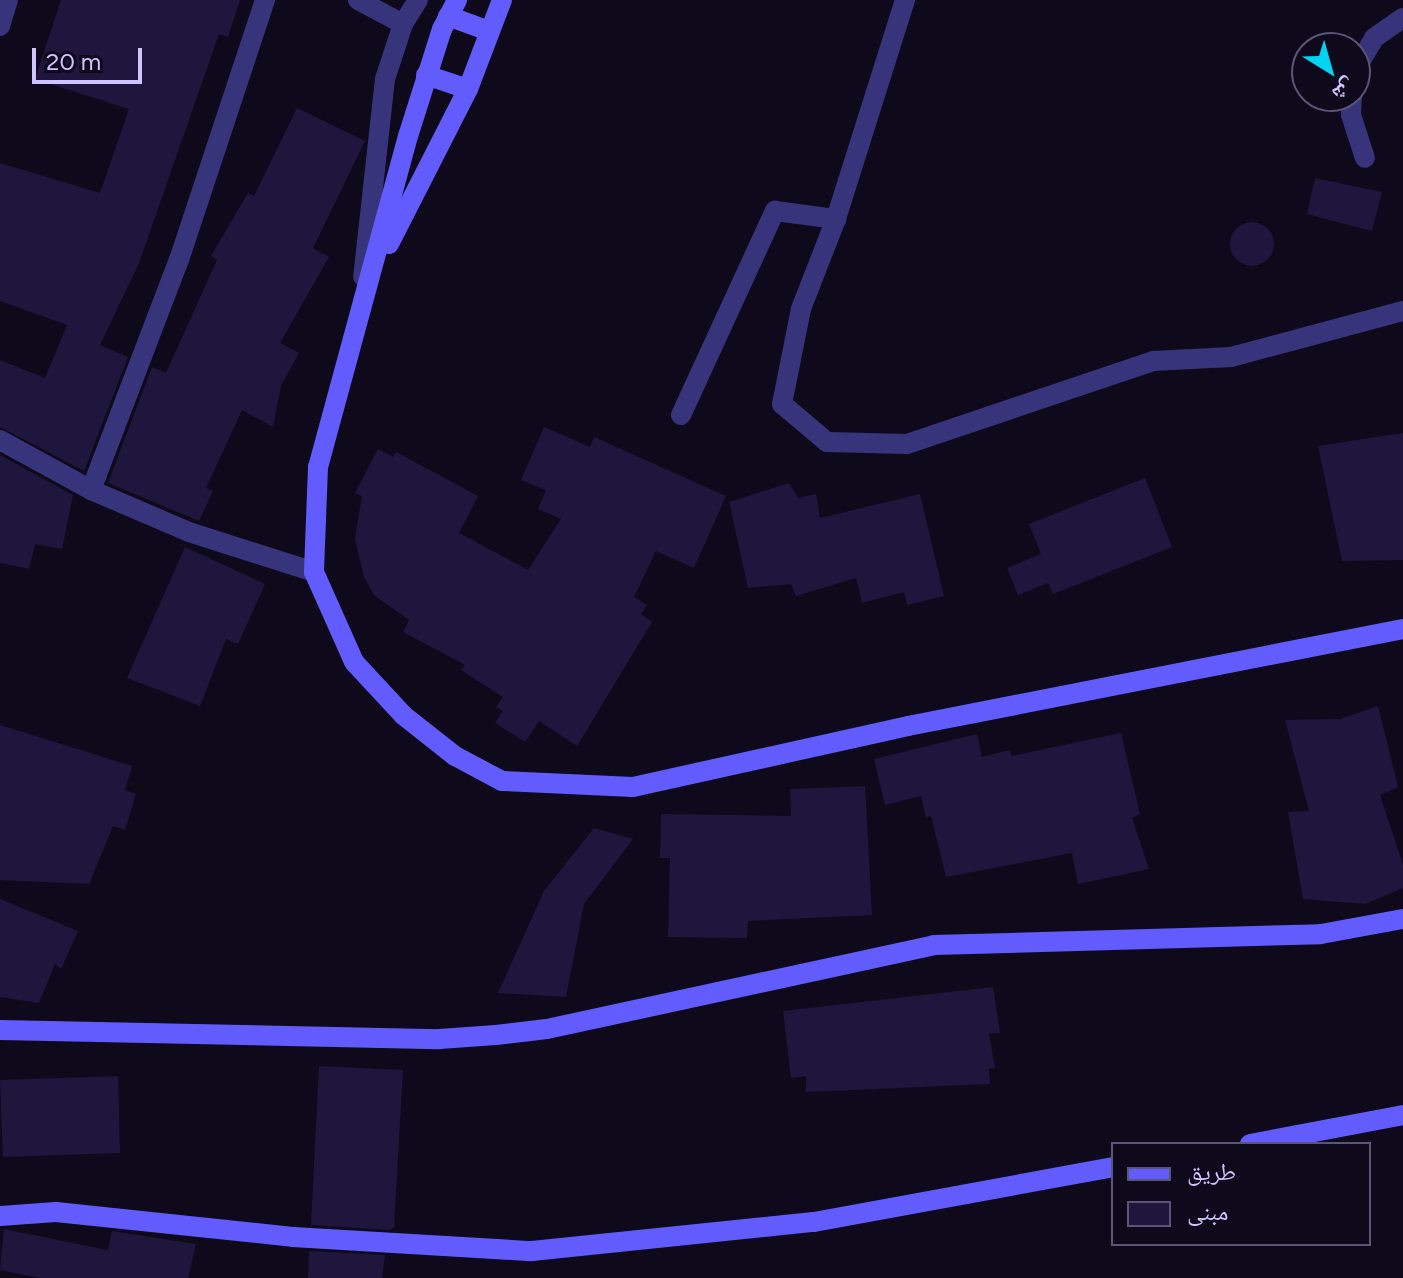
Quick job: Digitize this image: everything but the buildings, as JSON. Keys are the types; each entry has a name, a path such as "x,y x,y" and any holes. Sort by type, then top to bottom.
{"street":[{"path":"0,26 8,0"},
{"path":"91,490 179,260 265,0"},
{"path":"358,0 403,24"},
{"path":"356,340 381,101 403,24 418,0"},
{"path":"375,272 468,89 502,0"},
{"path":"905,0 836,219 801,309 782,404 827,442 907,444 1153,361 1231,357 1403,311"},
{"path":"489,31 452,8 426,75 375,272 318,467 314,572 354,662 403,715 455,756 502,781 633,787 908,726 1403,629"},
{"path":"1371,43 1403,18"},
{"path":"426,75 468,89"},
{"path":"1351,112 1365,158"},
{"path":"681,415 775,211 836,219"},
{"path":"0,440 91,490 189,532 314,572"},
{"path":"0,1030 439,1039 496,1035 547,1029 934,945 1321,934 1403,919"},
{"path":"1261,1142 1403,1115"},
{"path":"0,1216 56,1212 293,1237 532,1251 814,1222 1111,1167"}]}
